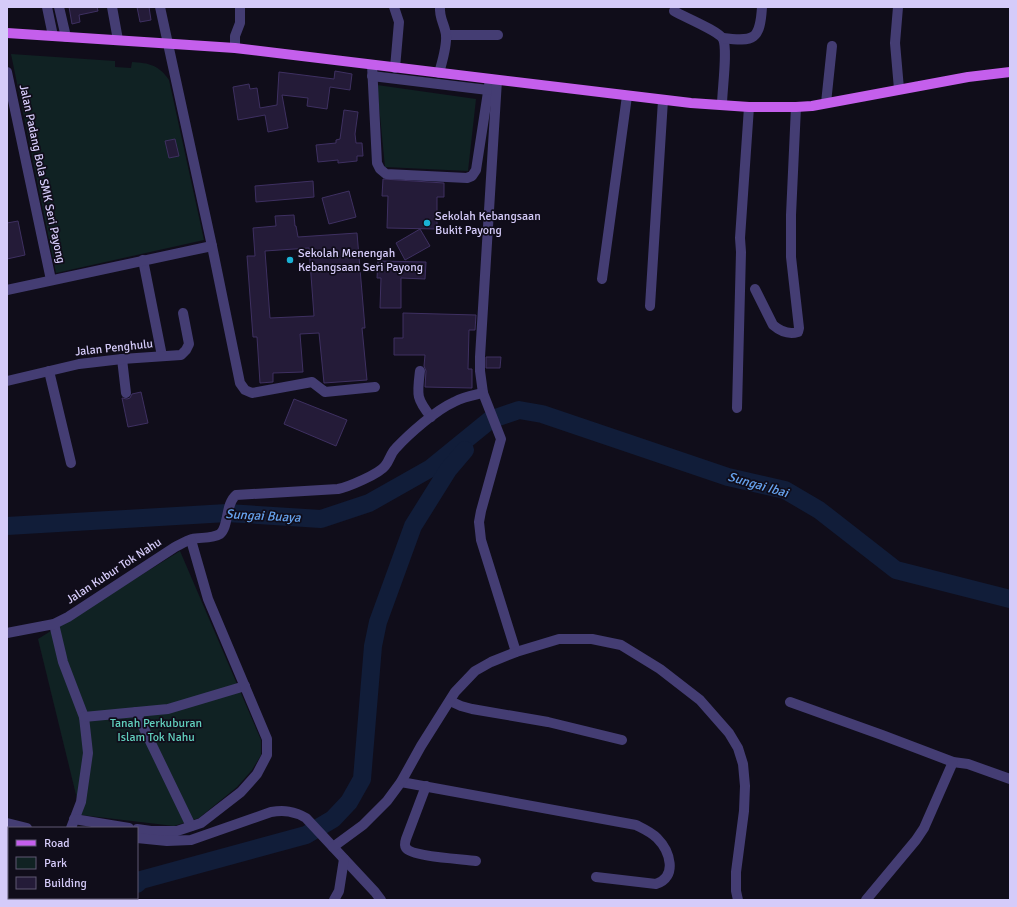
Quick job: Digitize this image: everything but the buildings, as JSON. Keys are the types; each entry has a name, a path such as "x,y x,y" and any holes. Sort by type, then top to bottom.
{"main road":[{"path":"7,33 234,48 439,73 491,83 750,107 796,107 826,104 899,89 968,77 1010,72"}],"street":[{"path":"47,7 53,36"},
{"path":"60,7 66,37"},
{"path":"112,7 118,40"},
{"path":"160,7 240,383 245,390 252,393 312,382 325,392 374,387"},
{"path":"234,48 235,36 240,23 240,7"},
{"path":"394,7 399,22 395,68"},
{"path":"439,73 446,35 441,21 440,7"},
{"path":"674,12 714,31 723,38 748,40 760,28 762,7"},
{"path":"898,7 894,43 899,89"},
{"path":"446,35 498,35"},
{"path":"722,105 725,58 723,38"},
{"path":"826,104 832,46"},
{"path":"372,65 377,163 380,169 386,174 467,178 472,176 476,170 491,83"},
{"name":"Jalan Padang Bola SMK Seri Payong","path":"7,72 51,280"},
{"path":"372,76 491,83"},
{"path":"491,83 480,357 481,382 501,439 479,522 481,540 516,652"},
{"path":"602,279 627,96"},
{"path":"650,306 664,100"},
{"path":"737,408 741,252 740,238 750,107"},
{"path":"755,289 773,325 784,332 798,332 799,328 791,257 791,215 796,107"},
{"path":"7,290 212,246"},
{"path":"143,260 162,356"},
{"name":"Jalan Penghulu","path":"7,381 79,364 122,359 181,355 189,344 183,313"},
{"path":"122,359 126,393"},
{"path":"49,371 71,463"},
{"path":"420,371 418,398 422,406 431,416 455,401 485,397"},
{"name":"Jalan Kubur Tok Nahu","path":"7,633 54,624 68,617 164,553 191,540 220,534 223,530 231,500 236,495 338,489 346,487 381,470 385,467 390,455 396,448 431,416"},
{"path":"138,829 151,831 177,831 201,823 241,792 257,774 267,755 267,739 208,599 191,540"},
{"path":"54,624 64,662 84,717 88,753 81,802 72,824 115,827"},
{"path":"330,844 363,825 387,801 401,782 421,746 455,692 475,671 491,662 516,652 559,639 592,639 621,645 660,669 700,700 724,727 738,748 743,764 745,786 744,811 736,872 736,891 738,900"},
{"path":"84,717 168,709 245,686"},
{"path":"450,701 472,709 548,722 622,740"},
{"path":"790,702 953,762 968,764 1010,779"},
{"path":"136,712 191,826"},
{"path":"866,900 916,840 924,828 953,762"},
{"path":"401,782 636,825 648,830 658,839 665,848 669,858 667,878 656,884 596,877"},
{"path":"426,786 404,844 406,848 415,854 476,861"},
{"path":"138,838 167,842 191,840 271,812 283,810 297,813 306,818 381,900"},
{"path":"7,824 22,827"},
{"path":"334,900 339,891 344,859"}],"green space":[{"path":"11,54 115,61 115,67 131,68 132,62 138,62 149,64 161,71 169,80 204,240 56,273"},
{"path":"377,85 476,99 468,171 385,167"},
{"name":"Tanah Perkuburan Islam Tok Nahu","path":"180,551 261,740 261,755 252,770 237,787 199,818 174,826 81,815 38,639"}],"waterway":[{"name":"Sungai Ibai","path":"7,526 227,513 321,519 369,503 431,468 490,420 519,410 542,414 728,477 785,490 819,510 896,570 1010,599"},
{"path":"138,883 141,880 306,835 333,819 349,802 362,779 373,646 378,622 413,526 448,470 465,450"}],"place":[{"name":"Sekolah Kebangsaan Bukit Payong","path":"427,223"},
{"name":"Sekolah Menengah Kebangsaan Seri Payong","path":"290,260"}],"water label":[{"name":"Sungai Buaya","path":"263,516"}]}
